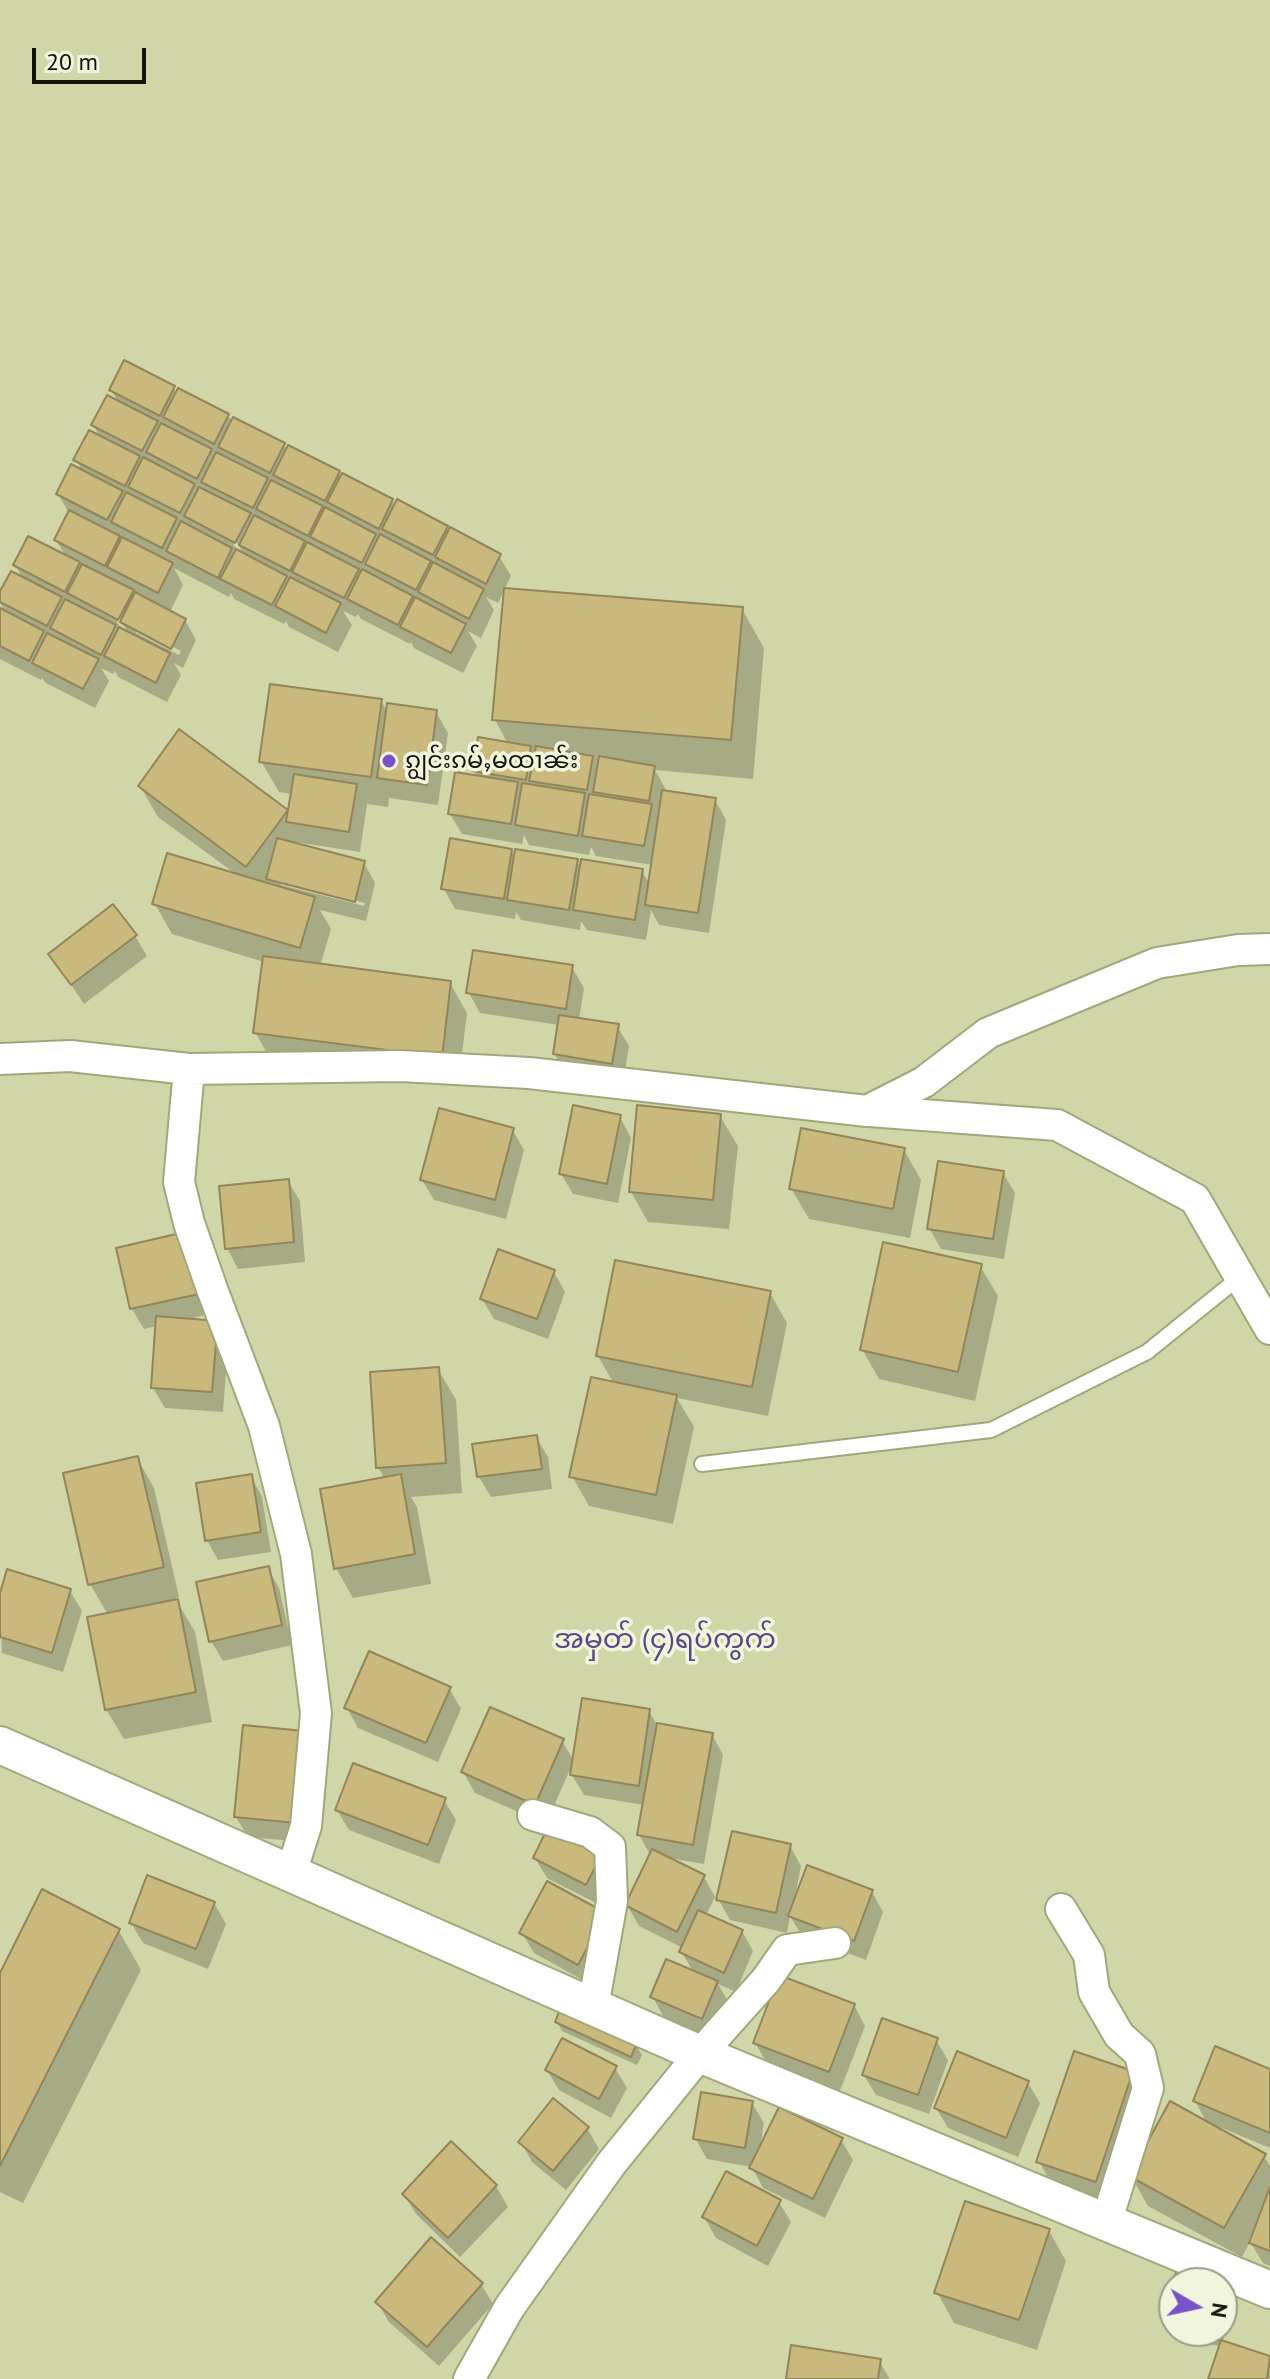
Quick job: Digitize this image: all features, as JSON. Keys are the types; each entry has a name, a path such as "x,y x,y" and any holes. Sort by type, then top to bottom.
{"street":[{"path":"867,1111 924,1082 988,1033 1157,963 1238,950 1270,949"},
{"path":"0,1059 70,1056 189,1069 401,1066 515,1072 867,1111 1057,1125 1195,1199 1270,1329"},
{"path":"189,1069 179,1182 193,1236 264,1426 296,1554 316,1713 306,1826 291,1873"},
{"path":"0,1745 700,2054 1270,2290"},
{"path":"533,1815 590,1832 610,1847 612,1901 593,2007"},
{"path":"1061,1909 1089,1955 1094,1992 1119,2035 1140,2054 1148,2088 1106,2223"},
{"path":"469,2379 509,2308 603,2176 700,2054 766,1980 787,1950 835,1943"}],"lane":[{"path":"702,1464 991,1430 1147,1352 1240,1277"}],"building":[{"path":"124,360 175,386 160,416 109,390"},
{"path":"178,388 229,414 214,444 163,417"},
{"path":"107,395 158,421 142,451 91,425"},
{"path":"233,417 285,443 270,473 218,447"},
{"path":"161,423 212,449 197,479 146,452"},
{"path":"89,430 140,456 125,486 73,460"},
{"path":"288,445 340,471 325,501 273,475"},
{"path":"216,452 268,478 253,508 201,482"},
{"path":"143,457 195,484 180,513 128,487"},
{"path":"71,464 123,491 107,520 56,494"},
{"path":"342,473 393,499 379,529 327,502"},
{"path":"271,480 323,506 308,536 256,509"},
{"path":"199,487 251,513 235,543 184,516"},
{"path":"126,492 177,518 162,548 111,522"},
{"path":"397,499 448,526 433,555 382,529"},
{"path":"325,507 376,534 362,563 310,537"},
{"path":"69,510 120,536 105,566 54,540"},
{"path":"254,515 305,541 290,571 239,545"},
{"path":"181,521 232,548 218,578 166,551"},
{"path":"450,527 501,554 486,584 435,557"},
{"path":"380,534 431,561 416,590 365,564"},
{"path":"28,536 80,562 65,592 13,565"},
{"path":"122,537 173,563 158,593 107,567"},
{"path":"307,542 359,569 344,598 292,572"},
{"path":"236,549 287,576 272,605 220,579"},
{"path":"433,562 484,589 469,619 418,592"},
{"path":"82,564 134,590 118,620 67,593"},
{"path":"362,569 413,596 398,625 347,599"},
{"path":"11,571 62,597 47,626 0,602 0,591"},
{"path":"290,577 341,603 326,633 275,606"},
{"path":"504,588 743,607 731,740 492,720"},
{"path":"135,592 186,619 171,649 120,622"},
{"path":"415,597 466,624 451,653 400,627"},
{"path":"65,599 116,625 101,655 50,628"},
{"path":"0,608 44,631 29,661 0,646"},
{"path":"119,627 170,653 156,683 104,656"},
{"path":"47,633 99,659 83,689 32,663"},
{"path":"270,684 382,699 371,777 259,762"},
{"path":"387,703 437,710 427,785 377,778"},
{"path":"179,729 288,810 246,867 138,786"},
{"path":"478,737 531,746 526,780 472,771"},
{"path":"536,746 593,756 587,790 529,781"},
{"path":"599,756 655,766 649,801 593,792"},
{"path":"455,772 518,782 511,824 448,814"},
{"path":"294,774 357,784 349,832 286,822"},
{"path":"522,783 585,793 578,836 515,825"},
{"path":"662,790 716,798 698,913 645,905"},
{"path":"589,794 652,804 644,846 582,836"},
{"path":"277,838 365,861 355,902 266,879"},
{"path":"450,838 512,849 504,899 441,889"},
{"path":"515,849 578,859 569,910 507,900"},
{"path":"167,853 315,897 300,948 152,904"},
{"path":"581,859 643,869 635,920 573,910"},
{"path":"113,904 137,935 71,985 48,954"},
{"path":"473,950 573,965 566,1009 466,993"},
{"path":"263,956 451,981 442,1057 253,1033"},
{"path":"559,1015 619,1024 612,1064 553,1054"},
{"path":"573,1105 621,1115 607,1184 559,1174"},
{"path":"637,1105 721,1114 713,1200 629,1192"},
{"path":"439,1108 514,1128 495,1200 420,1180"},
{"path":"801,1128 905,1148 893,1209 789,1189"},
{"path":"938,1161 1004,1171 993,1239 927,1229"},
{"path":"289,1179 294,1242 225,1249 219,1186"},
{"path":"185,1232 199,1294 130,1309 116,1248"},
{"path":"883,1242 982,1264 958,1372 860,1350"},
{"path":"498,1249 555,1270 537,1319 480,1299"},
{"path":"615,1260 771,1291 752,1387 596,1356"},
{"path":"156,1316 218,1321 212,1392 151,1388"},
{"path":"439,1367 446,1463 376,1468 370,1372"},
{"path":"591,1377 677,1395 656,1495 569,1477"},
{"path":"537,1435 542,1469 477,1477 472,1444"},
{"path":"138,1456 164,1567 88,1585 63,1473"},
{"path":"252,1474 261,1532 205,1541 196,1483"},
{"path":"401,1474 415,1554 334,1569 320,1489"},
{"path":"269,1566 282,1625 209,1642 196,1582"},
{"path":"7,1569 71,1589 52,1653 0,1637 0,1593"},
{"path":"178,1599 196,1692 105,1710 87,1617"},
{"path":"369,1651 451,1687 426,1743 344,1708"},
{"path":"582,1698 650,1709 639,1786 570,1775"},
{"path":"490,1707 564,1739 535,1805 461,1772"},
{"path":"657,1723 713,1733 693,1845 637,1835"},
{"path":"243,1725 304,1731 296,1823 234,1817"},
{"path":"353,1763 446,1798 428,1845 335,1810"},
{"path":"549,1825 603,1852 586,1885 533,1858"},
{"path":"732,1831 791,1844 776,1913 716,1900"},
{"path":"652,1849 705,1875 677,1932 625,1905"},
{"path":"807,1865 873,1890 854,1941 788,1916"},
{"path":"147,1875 215,1902 196,1949 129,1923"},
{"path":"547,1881 606,1913 578,1965 519,1933"},
{"path":"42,1889 120,1929 0,2166 0,1973"},
{"path":"698,1910 743,1930 724,1973 679,1952"},
{"path":"666,1959 718,1981 702,2019 650,1997"},
{"path":"779,1975 855,2004 829,2072 753,2043"},
{"path":"560,2009 637,2043 631,2057 555,2022"},
{"path":"882,2018 938,2038 918,2095 862,2075"},
{"path":"562,2038 617,2066 599,2099 545,2070"},
{"path":"1215,2046 1270,2069 1270,2133 1193,2101"},
{"path":"957,2051 1029,2081 1006,2138 934,2108"},
{"path":"1074,2051 1133,2071 1096,2182 1036,2162"},
{"path":"701,2092 753,2101 745,2148 693,2139"},
{"path":"553,2098 589,2127 553,2171 518,2142"},
{"path":"1170,2101 1266,2154 1224,2228 1129,2176"},
{"path":"779,2107 843,2138 813,2199 749,2168"},
{"path":"451,2141 497,2185 448,2238 402,2194"},
{"path":"726,2171 781,2200 757,2246 702,2217"},
{"path":"1270,2187 1270,2251 1249,2243"},
{"path":"965,2201 1050,2229 1019,2320 934,2293"},
{"path":"431,2237 483,2283 427,2347 375,2302"},
{"path":"791,2345 881,2359 878,2379 786,2379"},
{"path":"1238,2346 1270,2356 1267,2379 1208,2379 1219,2347"}],"place":[{"name":"ၵျွင်းၵမ်ႇမထၢၼ်း","path":"389,761"}],"district":[{"name":"အမှတ် (၄)ရပ်ကွက်","path":"665,1640"}]}
